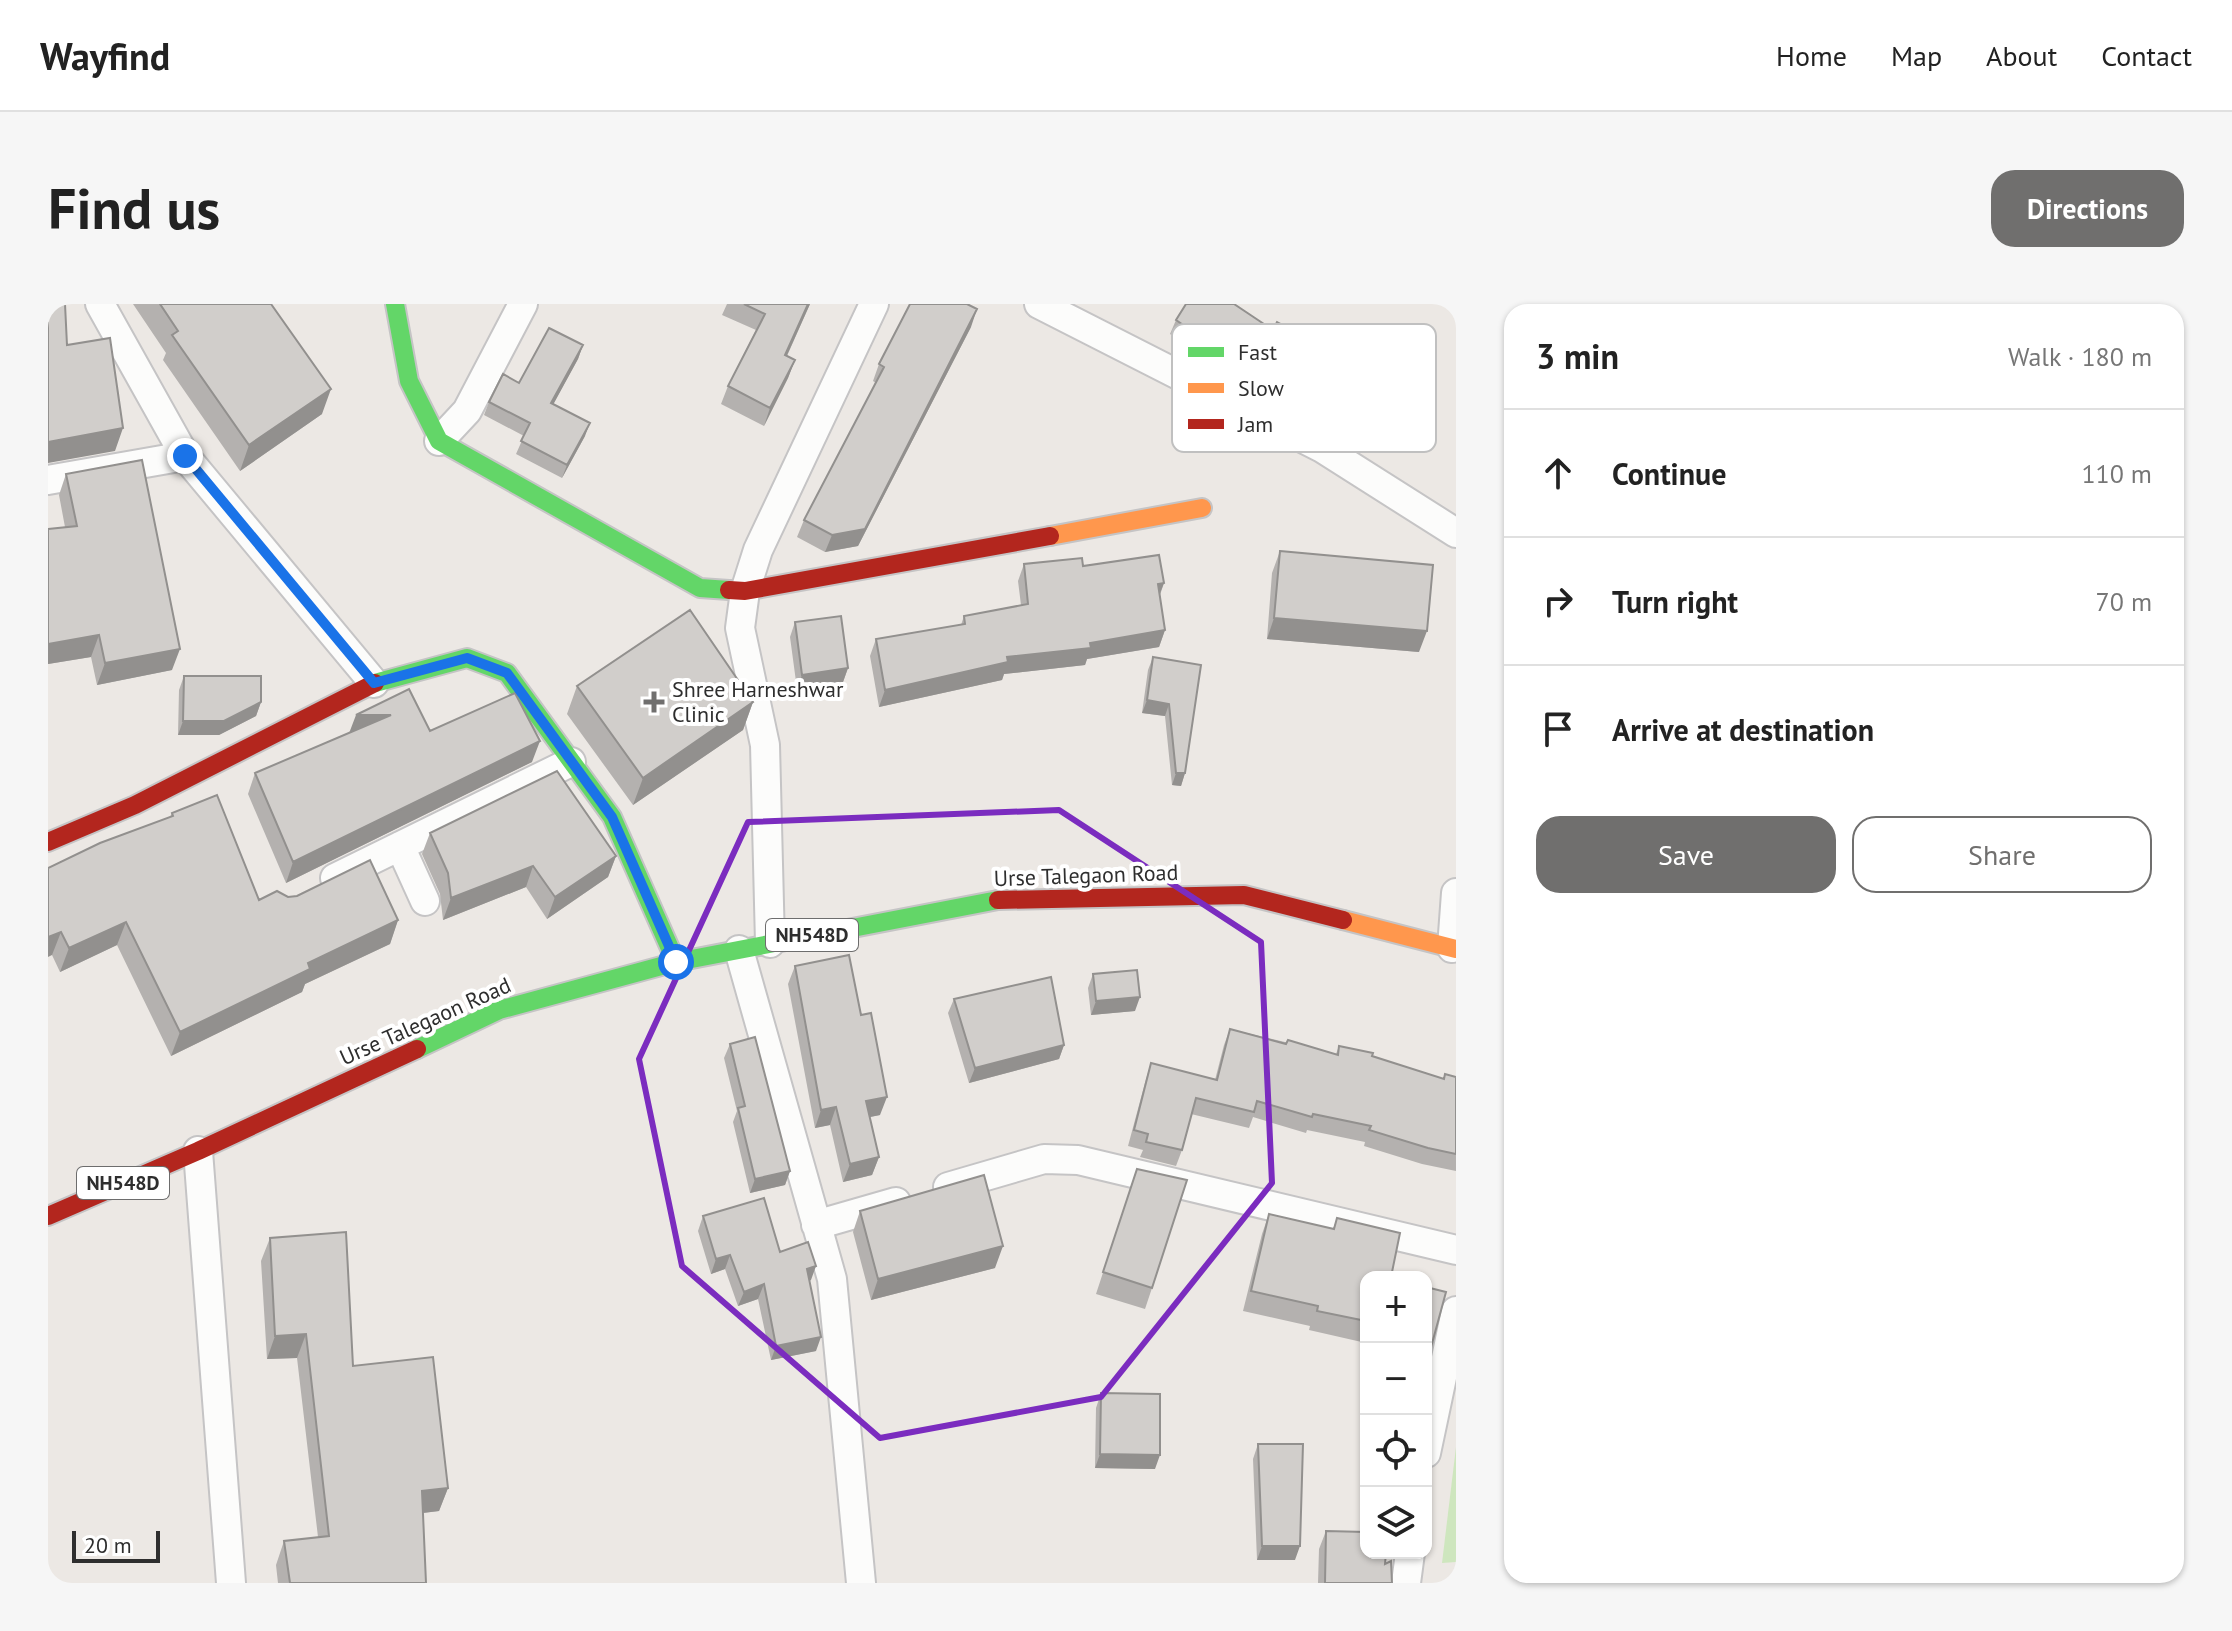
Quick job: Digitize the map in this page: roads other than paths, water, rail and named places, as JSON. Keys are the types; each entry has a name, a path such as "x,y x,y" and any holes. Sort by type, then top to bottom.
{"main road":[{"path":"395,304 409,381 439,441 700,588 745,591 1202,508"},
{"path":"48,842 135,805 374,683 467,658 507,673 612,817 676,962"},
{"name":"Urse Talegaon Road","path":"48,1215 198,1151 499,1010 676,962 995,900 1244,895 1454,948"}],"street":[{"path":"100,304 185,456 374,683"},
{"path":"439,441 467,411 523,304"},
{"path":"770,943 765,745 740,628 745,591 758,550 874,304"},
{"path":"1039,304 1172,372"},
{"path":"1328,452 1456,533"},
{"path":"48,480 185,456"},
{"path":"312,890 571,762"},
{"path":"400,846 425,901"},
{"path":"1454,948 1456,893"},
{"path":"739,950 832,1279 861,1583"},
{"path":"198,1151 231,1583"},
{"path":"816,1225 1044,1159 1078,1160 1456,1250"},
{"path":"1432,1425 1456,1311"},
{"path":"1406,1583 1409,1559"}],"place":[{"name":"Shree Harneshwar Clinic","path":"654,702"}]}
